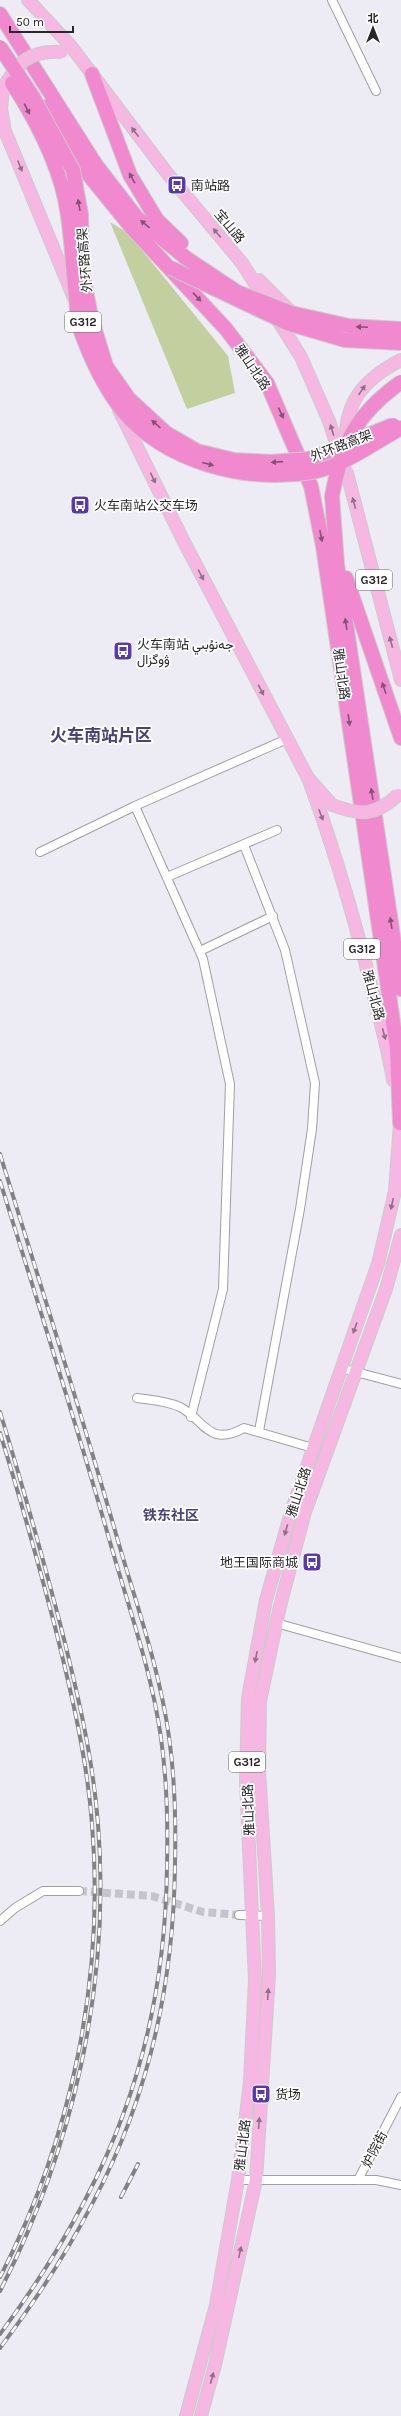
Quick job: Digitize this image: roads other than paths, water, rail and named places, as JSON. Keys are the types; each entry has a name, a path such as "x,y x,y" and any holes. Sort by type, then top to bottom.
{"highway":[{"path":"0,14 96,165 137,218 237,292 291,313 349,326 401,330"},
{"name":"雅山北路","path":"0,38 88,174 132,228 171,268 226,329 267,383 311,486 324,554 397,1049 400,1123"},
{"name":"外环路高架","path":"0,48 33,97 73,170 81,215 82,270 91,317 106,366 129,400 166,433 197,451 234,460 271,462 309,459 356,441 401,419"},
{"name":"外环路高架","path":"0,64 22,98 59,172 68,215 79,328 100,376 122,410 158,442 197,461 232,471 267,474 312,472 348,459 401,428"},
{"path":"92,74 130,175 157,220 188,255"},
{"path":"171,268 286,322 345,340 401,343"},
{"path":"401,382 368,409 349,436 337,468 332,496 336,543 401,989"},
{"path":"336,543 401,738"}],"main road":[{"name":"宝山路","path":"28,0 70,45 167,173 242,263 302,357 329,421 348,480"},
{"path":"3,124 1,109 3,89 16,66 24,60 35,54 48,51 62,52 68,54 92,74"},
{"name":"G312","path":"3,124 116,404 183,540 308,778"},
{"path":"242,263 287,309 308,327 338,338 360,340 375,340 401,330"},
{"path":"348,480 344,428 349,408 367,382 401,360"},
{"name":"G312","path":"348,480 401,680"},
{"path":"308,778 332,806 351,812 372,813 384,808 400,792"},
{"name":"雅山北路","path":"186,2416 216,2305 238,2180 250,2082 255,1980 246,1781 248,1698 266,1600 292,1509 378,1264 395,1191 400,1123 389,1052 362,948 328,833 308,778"},
{"name":"雅山北路","path":"201,2416 215,2365 256,2180 269,1975 268,1916 259,1771 260,1701 276,1623 305,1512 386,1289 401,1235"}],"street":[{"path":"332,0 376,91"},
{"path":"40,852 135,806 287,739"},
{"path":"135,806 204,959 230,1084 223,1289 191,1417"},
{"path":"167,877 277,830"},
{"path":"244,845 285,950 315,1083 312,1129 301,1201 259,1431"},
{"path":"200,951 273,916"},
{"path":"341,1368 401,1384"},
{"path":"138,1398 180,1407 206,1429 218,1434 233,1434 244,1428 259,1431 313,1448"},
{"path":"276,1623 401,1658"},
{"path":"0,1921 15,1908 43,1891 79,1891"},
{"path":"239,1915 268,1916"},
{"name":"炉院街","path":"358,2180 401,2096"},
{"path":"238,2180 376,2180 401,2186"}],"tunnel":[{"path":"79,1891 152,1896 203,1912 239,1915"}],"railway":[{"path":"0,1154 90,1444 154,1663 169,1737 175,1800 175,1864 172,1933 163,1999 149,2061 130,2121 105,2179 75,2235 40,2292 0,2348"},
{"path":"0,1181 71,1411 146,1666 161,1738 167,1802 167,1866 164,1933 155,1996 142,2056 123,2114 100,2170 71,2225 38,2280 0,2334"},
{"path":"0,1412 47,1573 78,1700 96,1799 101,1884 98,1945 92,2005 81,2064 67,2123 48,2180 26,2236 0,2291"},
{"path":"0,1433 49,1603 78,1725 90,1799 95,1882 93,1941 87,1999 78,2057 64,2114 46,2170 25,2225 0,2277"},
{"path":"121,2197 138,2164"}],"place":[{"name":"南站路","path":"177,185"},
{"name":"火车南站公交车场","path":"80,505"},
{"name":"火车南站 جەنۇبىي ۋوگزال","path":"123,651"},
{"name":"地王国际商城","path":"312,1562"},
{"name":"货场","path":"261,2094"}],"district":[{"name":"火车南站片区","path":"101,735"},
{"name":"铁东社区","path":"171,1515"}]}
